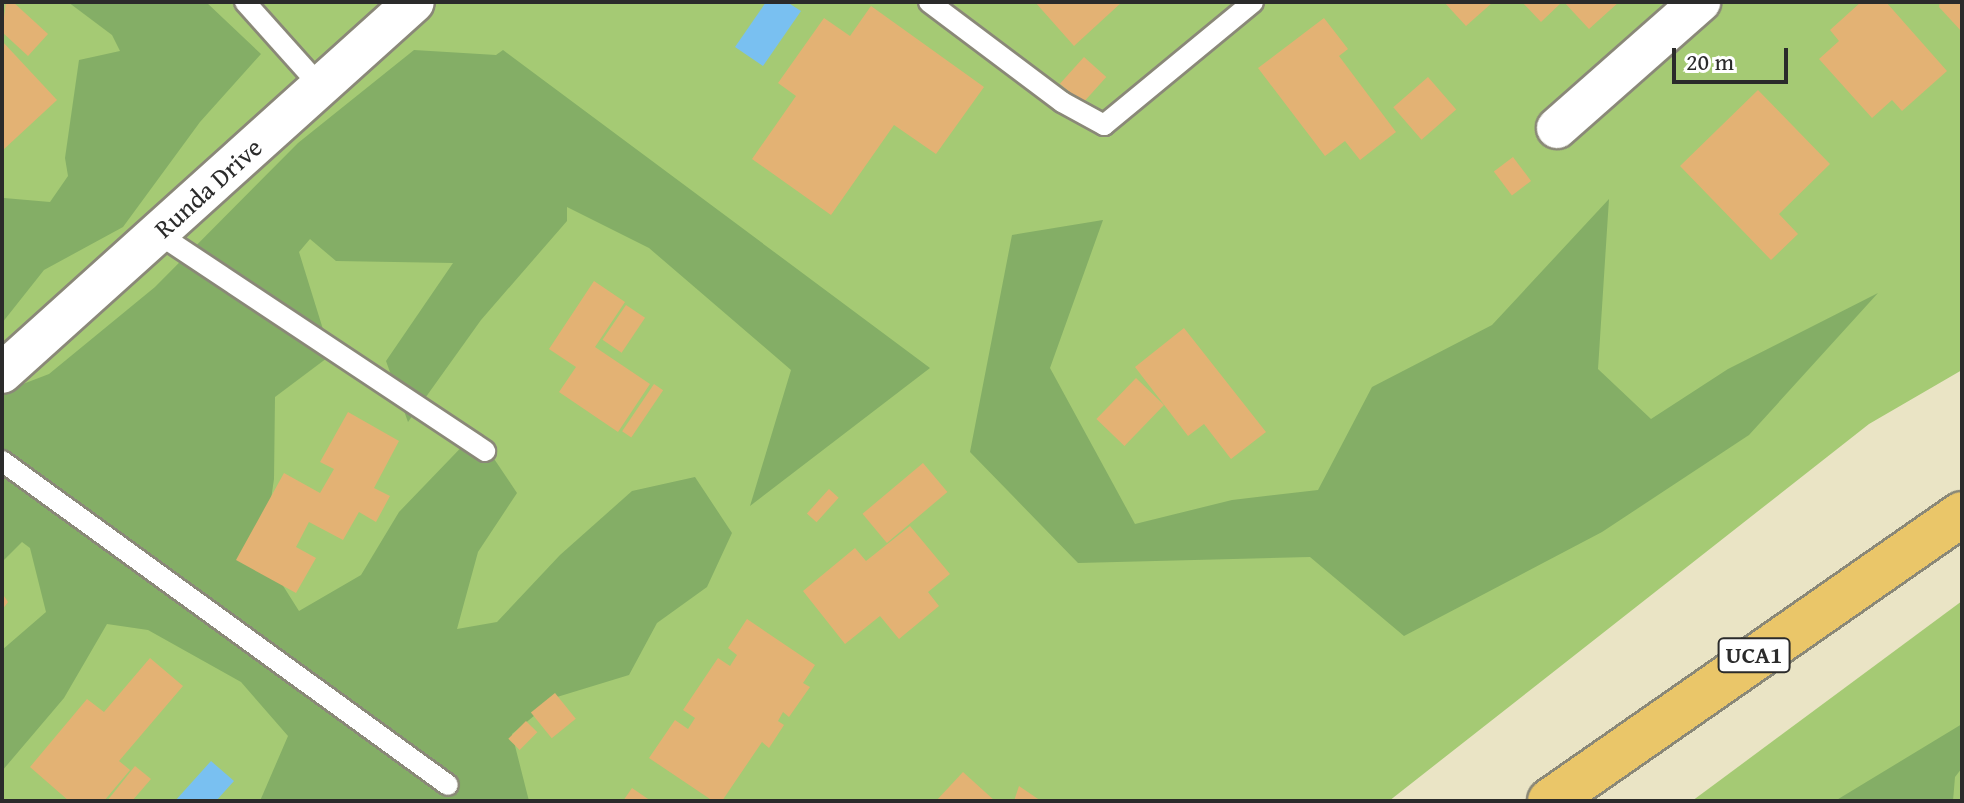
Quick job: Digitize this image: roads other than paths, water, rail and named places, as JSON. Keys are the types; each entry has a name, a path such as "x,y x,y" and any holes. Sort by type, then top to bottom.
{"main road":[{"name":"UCA1","path":"1550,801 1962,514"}],"street":[{"name":"Runda Drive","path":"2,373 414,2"},
{"path":"1557,128 1700,2"}],"lane":[{"path":"245,2 320,86"},
{"path":"929,2 1062,102 1104,125 1253,2"},
{"path":"157,233 485,451"},
{"path":"2,461 448,785"}],"water":[{"path":"766,2 787,2 801,11 763,66 735,47"},
{"path":"211,761 234,781 216,801 175,801"}]}
